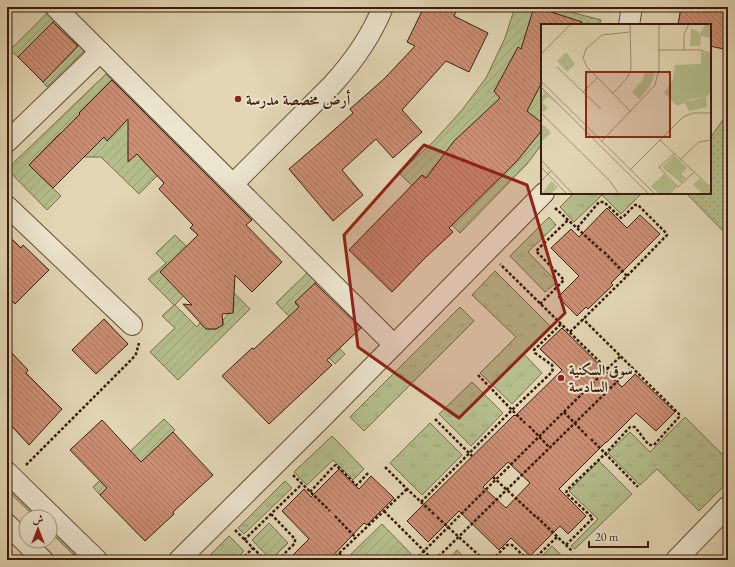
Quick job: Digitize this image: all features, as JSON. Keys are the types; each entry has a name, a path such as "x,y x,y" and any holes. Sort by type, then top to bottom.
{"street":[{"path":"55,7 394,345"},
{"path":"233,184 346,70 370,35 383,7"},
{"path":"629,24 632,7"},
{"path":"7,142 100,52"},
{"path":"178,560 543,194"},
{"path":"7,206 132,325"},
{"path":"10,475 97,560"},
{"path":"676,560 728,506"},
{"path":"7,524 43,560"}],"path":[{"path":"543,194 627,276"},
{"path":"570,332 667,235 636,204 621,218 604,202 599,202 577,228"},
{"path":"540,304 564,280 536,251 568,220"},
{"path":"486,252 607,369"},
{"path":"566,545 593,518 566,493 566,491 605,454 630,427 634,427 650,445 654,444 680,415 584,319"},
{"path":"421,502 512,410 552,372 552,365 535,353 534,350 561,324"},
{"path":"10,475 136,354 139,342 136,330 132,325"},
{"path":"415,560 495,478 539,437 620,356"},
{"path":"384,511 434,560 632,367"},
{"path":"478,375 525,422"},
{"path":"564,412 588,437"},
{"path":"435,419 472,456"},
{"path":"529,426 550,448"},
{"path":"591,439 638,487"},
{"path":"310,492 336,465 356,485 368,473"},
{"path":"385,467 484,560"},
{"path":"292,474 330,511"},
{"path":"495,478 573,552"},
{"path":"244,540 302,484"},
{"path":"332,560 407,489"},
{"path":"271,514 296,539 296,543 278,560"},
{"path":"335,516 356,538"},
{"path":"235,530 265,560"},
{"path":"533,560 557,537"},
{"path":"492,560 509,544 512,544 528,560"},
{"path":"241,560 253,548"},
{"path":"339,553 345,560"}],"highlighted area":[{"path":"424,145 527,185 565,313 459,418 358,347 344,235"}],"green space":[{"path":"53,7 93,42 47,87 43,82 79,45 54,21 18,57 10,50"},
{"path":"515,7 551,7 601,20 599,24 541,24 541,145 527,164 460,233 399,173 434,141 462,110 486,78 505,38"},
{"path":"106,74 112,80 79,113 107,140 140,107 145,112 129,128 128,153 133,157 137,154 155,173 184,144 187,146 139,194 101,157 84,157 60,133 29,165 61,196 47,210 7,169"},
{"path":"728,113 728,236 687,194 711,194 711,137"},
{"path":"573,194 640,195 621,214 602,195 574,222 560,207"},
{"path":"549,217 556,225 528,252 557,282 545,292 510,256"},
{"path":"175,235 250,309 178,380 150,352 175,328 162,316 174,305 148,279 166,263 156,253","holes":["224,291 234,301 233,312 229,313 223,320 223,325 216,329 206,329 200,323 197,327 175,305 185,294"]},
{"path":"495,271 550,326 523,353 542,373 512,404 480,373 516,337 472,295"},
{"path":"307,273 316,282 295,303 345,354 335,364 276,303"},
{"path":"460,307 474,321 364,431 350,417"},
{"path":"472,382 503,413 471,446 439,414"},
{"path":"685,417 728,460 728,482 699,511 657,469 640,485 608,453 630,432 650,452"},
{"path":"164,419 175,430 136,467 130,467 100,495 93,487"},
{"path":"430,423 462,455 422,495 390,463"},
{"path":"332,436 364,469 353,480 333,460 307,485 294,472"},
{"path":"599,461 632,494 575,549 571,546 598,519 569,491"},
{"path":"7,475 42,509 27,509 7,490"},
{"path":"285,481 292,488 244,534 238,528"},
{"path":"269,523 288,543 271,560 252,540"},
{"path":"58,524 95,560 79,560 58,540"},
{"path":"382,524 413,556 409,560 358,560 351,554"},
{"path":"229,536 244,551 235,560 205,560"},
{"path":"552,546 565,559 564,560 538,560"},
{"path":"457,550 467,560 448,560"}],"building":[{"path":"424,7 458,7 454,16 488,33 469,72 446,61 402,110 422,132 393,158 376,139 342,170 363,195 333,221 289,169 353,113 350,109 385,78 415,46 407,42"},
{"path":"534,7 542,7 542,9 582,22 581,24 541,24 541,84 527,111 541,122 541,131 517,161 449,228 453,232 392,292 349,250 422,175 426,178 454,141 500,98 494,91 518,47 521,49"},
{"path":"681,7 709,7 728,11 728,50 711,46 711,24 678,24"},
{"path":"53,22 78,46 43,82 18,57"},
{"path":"112,80 252,220 246,225 282,262 252,292 235,275 233,313 222,314 223,325 216,329 206,329 183,304 192,305 160,272 198,235 190,228 193,225 159,189 164,183 137,154 128,162 128,119 107,141 104,137 53,188 29,165"},
{"path":"607,208 627,228 640,215 660,234 611,283 613,285 588,309 586,307 577,316 558,297 579,276 551,248 571,229 579,237"},
{"path":"7,234 21,248 23,245 49,270 15,304 7,296"},
{"path":"315,283 361,328 327,360 332,365 269,424 222,376 252,348 254,349 299,307 295,302"},
{"path":"104,319 128,344 96,374 72,350"},
{"path":"562,328 622,387 635,374 675,412 656,431 636,413 606,442 559,489 586,516 568,534 560,526 530,556 511,538 499,550 459,511 428,542 407,521 514,415 515,416 562,370 540,349","holes":["508,462 530,483 506,508 483,487"]},
{"path":"7,348 28,370 26,373 62,409 29,445 7,421"},
{"path":"102,420 141,462 173,432 213,475 173,512 174,514 145,541 100,495 107,488 70,450"},
{"path":"339,469 359,489 371,476 394,498 367,525 364,523 329,560 288,560 309,539 282,511 304,489 311,497"}],"place":[{"name":"أرض مخصصة مدرسة","path":"238,99"},
{"name":"سوق السكنية السادسة","path":"561,378"}]}
